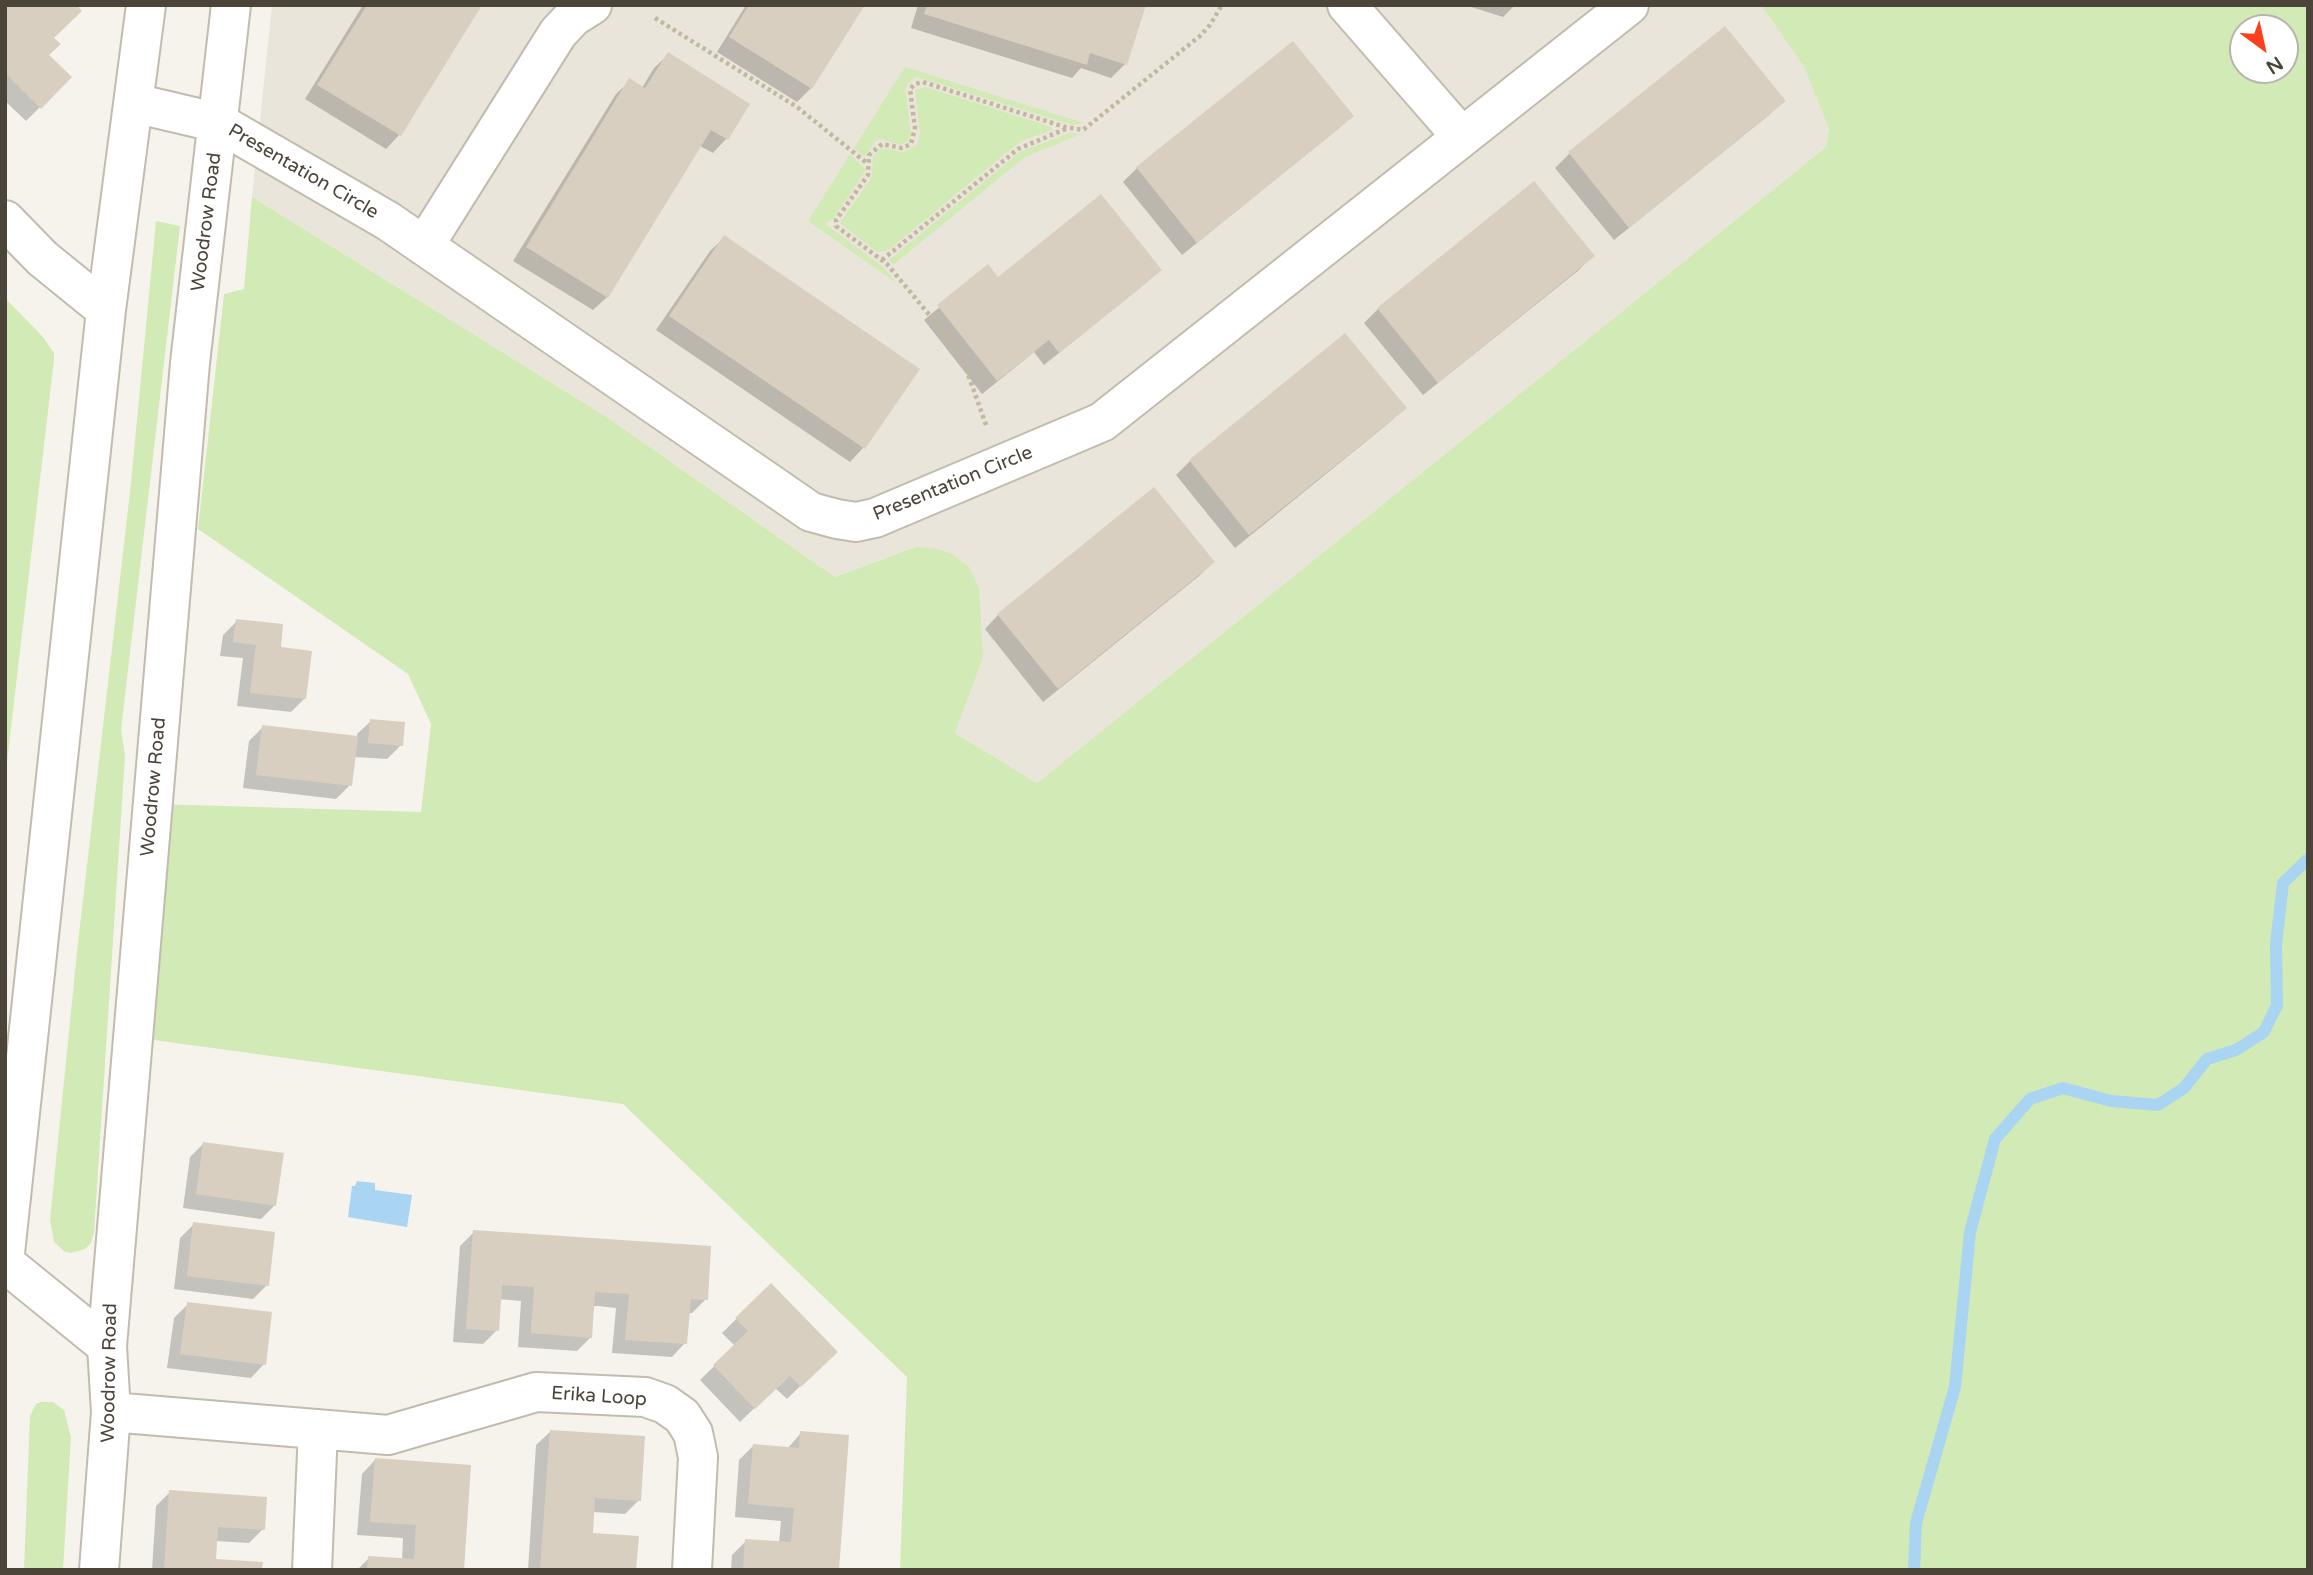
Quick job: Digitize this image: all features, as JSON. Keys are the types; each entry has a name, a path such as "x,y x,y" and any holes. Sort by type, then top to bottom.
{"street":[{"path":"5,1253 106,310 146,5"},
{"name":"Woodrow Road","path":"99,1570 111,1412 107,1346 190,363 231,5"},
{"path":"424,246 558,33 573,17 592,5"},
{"path":"1347,5 1462,137"},
{"name":"Presentation Circle","path":"134,103 219,123 388,221 811,512 856,522 875,518 1102,422 1629,5"},
{"path":"5,220 42,258 106,310"},
{"path":"5,1263 107,1346"},
{"name":"Erika Loop","path":"111,1412 387,1435 536,1392 645,1397 665,1404 682,1416 693,1433 698,1457 692,1570"},
{"path":"312,1570 318,1429"}],"path":[{"path":"986,425 959,352 882,260 837,228 835,223 867,175 869,155 879,145 902,148 914,140 910,89 923,82 1083,130 1200,36 1222,5"},
{"path":"655,18 797,107 869,164"},
{"path":"882,260 1018,149 1068,127"}],"shaded area":[{"path":"272,5 1761,5 1804,67 1829,129 1826,147 1037,783 955,733 983,658 914,547 835,577 607,417 252,197"}],"green space":[{"path":"1761,5 2308,5 2308,1570 900,1570 907,1377 623,1104 154,1040 157,804 421,812 431,724 408,674 198,529 224,294 244,289 252,197 607,417 835,577 915,547 934,548 952,554 969,567 979,588 983,658 955,733 1037,783 1826,147 1829,129 1804,67"},
{"path":"905,67 1084,123 1072,125 917,77 909,82 905,89 910,140 900,145 881,139 876,141 864,157 854,148"},
{"path":"926,87 1051,127 1053,130 1016,145 887,251 877,252 840,223 872,177 873,157 879,150 882,148 903,152 917,145 920,134 915,90"},
{"path":"1069,133 1081,134 1025,157 893,265 889,260 1020,152"},
{"path":"850,154 866,170 834,218 825,224 882,266 898,284 808,221"},
{"path":"156,221 180,226 121,730 125,756 94,1233 91,1243 85,1249 71,1253 65,1252 54,1242 50,1220 77,952 131,483"},
{"path":"5,298 43,337 54,353 54,360 5,779"},
{"path":"53,1402 64,1410 71,1437 63,1570 24,1570 30,1416 36,1404"}],"water":[{"path":"357,1181 375,1183 375,1190 412,1195 407,1227 348,1217 352,1186 355,1186"}],"building":[{"path":"5,5 77,5 82,11 54,38 61,44 49,55 72,77 41,109 5,73"},
{"path":"367,5 482,5 401,136 317,85"},
{"path":"749,5 865,5 812,89 729,37"},
{"path":"927,5 1146,5 1127,65 1090,53 1087,65 924,14"},
{"path":"1725,26 1786,101 1629,228 1568,152"},
{"path":"1293,41 1354,116 1197,243 1136,167"},
{"path":"668,52 750,104 728,140 711,130 608,298 526,247 629,78 645,88"},
{"path":"1534,181 1595,256 1438,383 1377,308"},
{"path":"1101,194 1162,270 1059,353 1049,340 997,381 937,305 988,264 998,277"},
{"path":"724,235 920,369 865,449 669,316"},
{"path":"1345,333 1407,408 1249,535 1189,460"},
{"path":"1154,487 1215,562 1058,689 997,614"},
{"path":"236,619 283,624 281,647 312,651 306,699 250,693 256,645 233,642"},
{"path":"370,719 405,722 403,746 368,743"},
{"path":"262,725 358,736 352,786 256,775"},
{"path":"203,1142 284,1153 276,1206 196,1194"},
{"path":"193,1222 275,1232 269,1286 187,1276"},
{"path":"473,1230 711,1246 708,1300 691,1299 687,1344 625,1340 629,1294 595,1292 592,1338 531,1333 534,1287 502,1285 499,1331 466,1329"},
{"path":"771,1283 838,1352 801,1387 790,1376 755,1409 713,1365 748,1331 735,1318"},
{"path":"187,1302 272,1312 266,1365 180,1354"},
{"path":"550,1430 645,1436 641,1501 595,1498 593,1533 639,1536 636,1570 540,1570"},
{"path":"800,1431 849,1435 839,1570 743,1570 745,1539 791,1542 794,1508 748,1504 753,1444 799,1448"},
{"path":"375,1458 471,1465 464,1570 367,1570 368,1556 414,1559 416,1525 370,1522"},
{"path":"169,1490 267,1497 265,1530 218,1527 216,1559 263,1562 262,1570 164,1570"}],"waterway":[{"path":"1914,1570 1916,1523 1955,1387 1970,1232 1995,1139 2030,1099 2063,1088 2111,1101 2158,1105 2184,1088 2207,1059 2236,1050 2264,1032 2277,1005 2276,944 2283,883 2308,859"}]}
